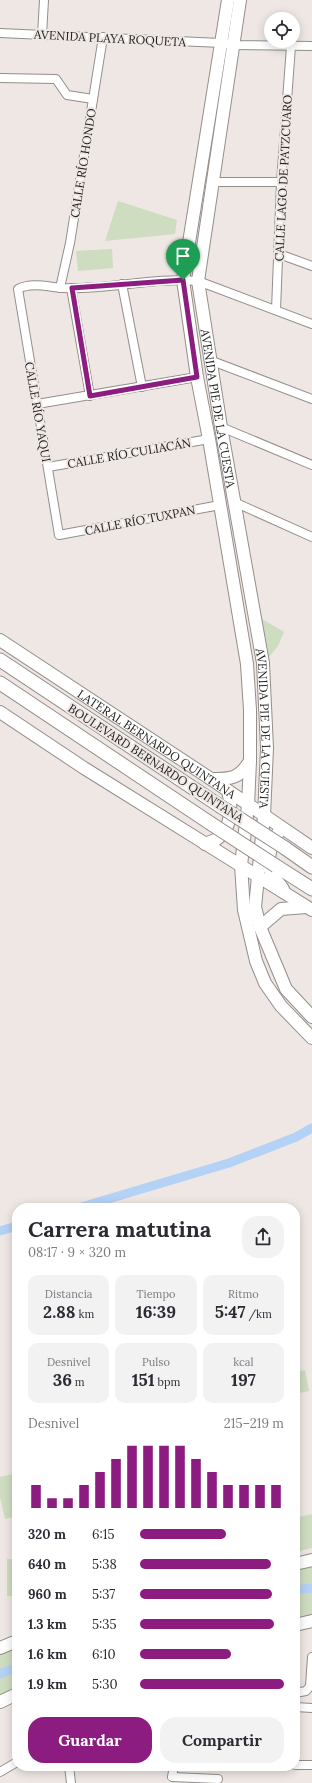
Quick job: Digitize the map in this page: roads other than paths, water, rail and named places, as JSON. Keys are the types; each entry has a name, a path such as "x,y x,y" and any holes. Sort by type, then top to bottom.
{"main road":[{"name":"AVENIDA PIE DE LA CUESTA","path":"228,0 183,280 197,377 210,439 247,664 250,710 250,761 248,806 241,865 249,906"},
{"name":"AVENIDA PIE DE LA CUESTA","path":"240,0 198,281 212,361 221,427 263,670 268,748 264,816 257,875 249,906"},
{"name":"LATERAL BERNARDO QUINTANA","path":"0,640 211,779 248,806 312,848"},
{"name":"BOULEVARD BERNARDO QUINTANA","path":"0,660 312,867"},
{"name":"BOULEVARD BERNARDO QUINTANA","path":"0,683 312,890"},
{"path":"0,712 84,768 309,908"},
{"path":"211,779 226,780 236,776 244,771 250,761"},
{"path":"205,844 217,840 222,834 228,821 230,801 228,791"},
{"path":"284,830 277,834 273,840 270,852 270,869 287,894"},
{"path":"249,906 260,927 286,989 312,1016"},
{"path":"249,906 256,961 266,983 281,1006 312,1038"},
{"path":"260,927 281,909 309,908"},
{"path":"300,1563 312,1560"},
{"path":"300,1624 312,1621"},
{"path":"0,1648 12,1643"},
{"path":"0,1702 12,1698"}],"street":[{"path":"42,34 44,0"},
{"name":"AVENIDA PLAYA ROQUETA","path":"0,33 103,37 234,45"},
{"name":"CALLE RÍO HONDO","path":"60,288 70,243 103,37"},
{"path":"234,45 264,46"},
{"path":"300,46 312,46"},
{"name":"CALLE LAGO DE PATZCUARO","path":"276,310 281,182 291,48"},
{"path":"0,78 56,80 67,95 93,99"},
{"path":"214,182 281,182"},
{"path":"279,254 312,266"},
{"path":"60,288 183,280 198,281 312,324"},
{"path":"122,284 142,387"},
{"name":"CALLE RÍO YAQUI","path":"59,535 18,289 34,285 60,288"},
{"path":"72,288 90,396"},
{"path":"212,361 312,399"},
{"path":"37,404 197,377"},
{"path":"221,427 312,465"},
{"name":"CALLE RÍO CULIACÁN","path":"48,467 210,439"},
{"path":"234,502 312,537"},
{"name":"CALLE RÍO TUXPAN","path":"59,535 220,504"},
{"path":"300,1692 306,1691 310,1686 312,1657"},
{"path":"300,1707 312,1708"},
{"path":"0,1772 12,1765"},
{"path":"300,1765 312,1765"},
{"path":"69,1771 70,1783"},
{"path":"173,1771 172,1778 218,1779"}],"waterway":[{"path":"95,1203 229,1163 296,1137 312,1128"},
{"path":"0,1231 12,1227"},
{"path":"300,1589 312,1588"},
{"path":"0,1674 12,1669"}]}
